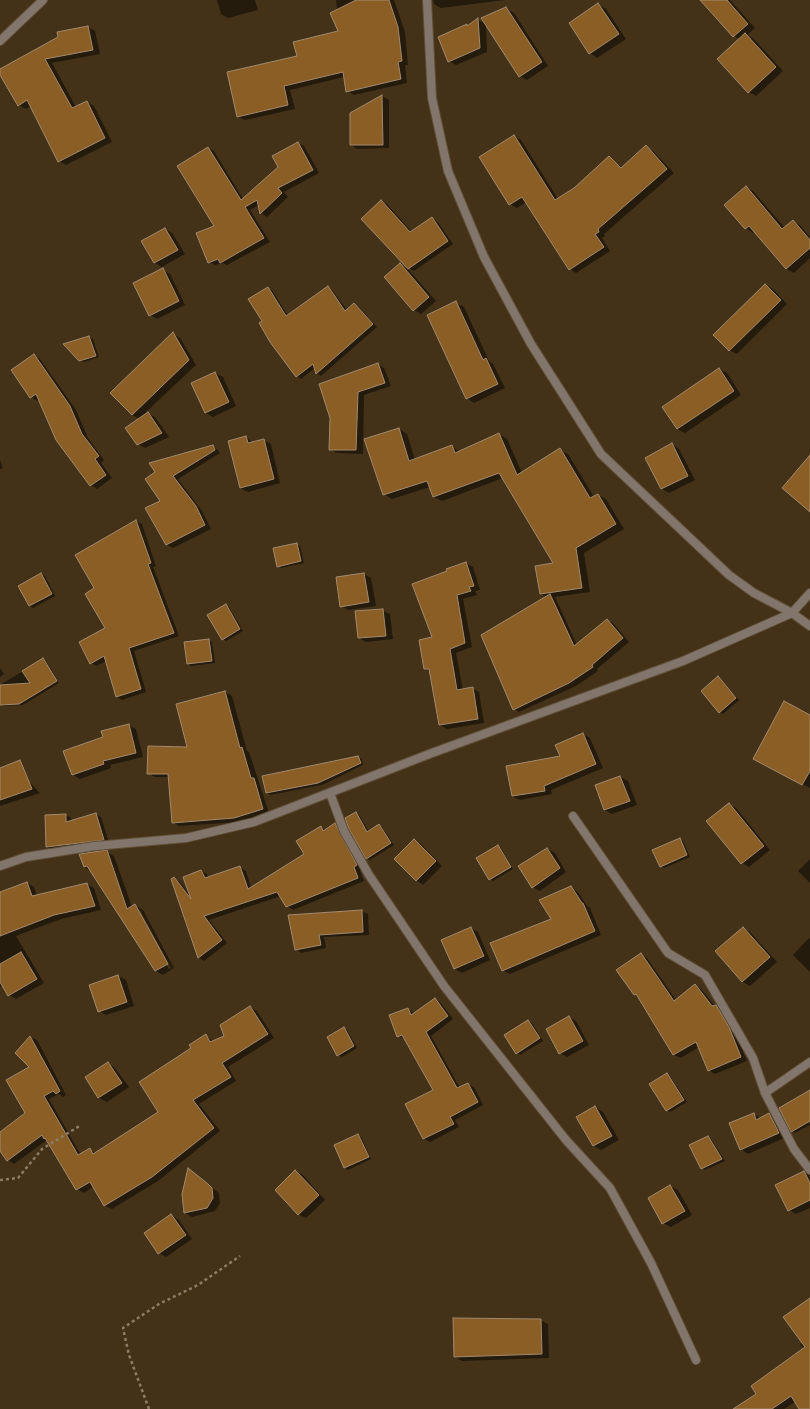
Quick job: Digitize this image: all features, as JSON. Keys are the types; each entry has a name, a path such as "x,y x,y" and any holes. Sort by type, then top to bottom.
{"street":[{"path":"0,41 43,0"},
{"path":"427,0 432,98 448,171 484,257 531,344 600,454 729,575 754,593 792,613 810,626"},
{"path":"0,866 26,857 95,846 186,838 254,822 683,661 792,613 810,593"},
{"path":"330,793 344,831 369,875 444,986 566,1140 610,1188 650,1263 696,1360"},
{"path":"573,816 668,953 705,975 753,1058 765,1093 794,1150 810,1170"},
{"path":"765,1093 810,1062"}],"path":[{"path":"0,1180 18,1178 42,1149 81,1125"},
{"path":"149,1409 130,1355 123,1328 159,1304 198,1286 240,1256"}],"building":[{"path":"356,0 389,0 398,27 402,61 398,62 401,79 346,92 343,72 284,86 288,105 237,117 227,72 297,56 293,42 338,31 330,13"},
{"path":"700,0 727,0 748,24 733,37"},
{"path":"598,3 619,34 589,54 569,23"},
{"path":"506,7 542,62 519,77 481,18"},
{"path":"478,18 480,48 448,62 438,37 467,24 467,26"},
{"path":"88,26 93,50 45,59 72,108 87,101 105,138 58,162 27,100 18,106 0,75 0,69 58,37 57,32"},
{"path":"745,33 776,67 748,93 717,59"},
{"path":"382,95 383,145 350,145 350,113"},
{"path":"514,135 555,200 574,188 609,156 621,168 646,145 667,169 598,229 599,232 595,234 604,247 569,270 522,197 509,205 479,157"},
{"path":"298,142 313,170 278,188 282,193 260,214 257,200 245,207 264,238 220,263 218,259 208,263 196,233 214,226 177,166 208,147 241,200 278,167 272,156"},
{"path":"746,186 782,229 793,220 810,240 810,248 786,269 749,226 745,229 724,205"},
{"path":"381,200 410,232 432,217 448,241 408,269 361,219"},
{"path":"165,228 178,250 154,263 141,241"},
{"path":"400,263 429,297 413,311 384,277"},
{"path":"163,268 179,301 149,316 133,283"},
{"path":"765,284 781,300 729,351 713,335"},
{"path":"328,286 345,311 354,303 373,324 316,374 313,364 296,377 270,342 259,323 262,321 248,299 268,287 286,316"},
{"path":"456,301 483,360 486,358 498,384 466,399 427,315"},
{"path":"173,332 189,360 132,415 110,393"},
{"path":"89,336 96,356 79,361 63,344"},
{"path":"34,354 70,406 82,434 99,456 95,459 106,475 90,486 56,440 36,394 30,398 11,370"},
{"path":"378,363 385,383 358,392 356,450 329,450 330,418 319,384"},
{"path":"719,368 734,391 677,429 662,407"},
{"path":"215,372 229,402 205,413 191,383"},
{"path":"148,412 162,433 137,445 125,428"},
{"path":"399,428 409,461 452,445 455,453 499,433 517,475 560,448 590,498 598,494 616,524 576,548 582,588 540,594 535,566 553,563 499,473 433,497 427,481 383,495 364,439"},
{"path":"246,436 248,443 264,439 274,479 240,488 228,441"},
{"path":"672,443 688,476 661,489 645,458"},
{"path":"213,445 215,450 173,476 196,506 205,525 166,545 145,508 160,501 145,479 155,472 149,463"},
{"path":"810,455 810,512 782,488"},
{"path":"136,520 151,563 148,564 174,633 129,648 141,689 116,697 104,656 90,664 79,642 105,628 85,594 94,588 75,555"},
{"path":"297,543 301,561 277,567 273,548"},
{"path":"466,562 474,586 469,587 471,591 457,595 465,643 450,649 457,690 473,687 478,719 439,725 429,669 424,669 419,640 432,637 412,584"},
{"path":"41,573 52,594 29,606 18,586"},
{"path":"364,573 369,602 340,607 336,577"},
{"path":"550,594 574,646 607,619 623,638 592,665 593,667 569,683 513,710 481,635"},
{"path":"226,604 240,629 222,640 207,615"},
{"path":"383,609 386,636 358,638 355,611"},
{"path":"209,639 212,661 187,664 184,642"},
{"path":"43,658 57,681 19,704 0,705 0,685 30,683 22,671"},
{"path":"718,676 736,698 719,713 701,691"},
{"path":"225,691 240,748 242,747 251,778 254,778 263,809 234,818 172,823 168,774 147,774 148,746 187,747 176,704"},
{"path":"784,701 810,715 810,771 802,785 753,759"},
{"path":"129,724 136,753 103,761 104,764 72,775 63,751 103,737 101,731"},
{"path":"583,733 596,764 544,786 545,791 512,796 506,766 560,756 555,745"},
{"path":"358,756 361,763 318,783 266,793 262,776"},
{"path":"20,760 32,789 0,800 0,768"},
{"path":"620,776 630,801 604,810 595,785"},
{"path":"729,803 764,846 741,864 706,821"},
{"path":"356,812 367,832 379,824 391,843 366,859 349,829 345,818"},
{"path":"96,813 104,840 46,847 45,815 66,814 66,822"},
{"path":"335,823 357,865 354,867 358,878 286,907 277,892 204,916 222,940 198,958 171,879 174,877 191,899 183,877 201,870 205,878 240,866 248,889 304,854 296,841 321,826 323,831"},
{"path":"680,838 687,855 660,867 652,850"},
{"path":"414,839 436,861 416,881 394,859"},
{"path":"498,845 511,867 489,880 476,858"},
{"path":"547,848 560,868 532,888 518,866"},
{"path":"107,850 127,909 135,904 168,964 155,971 87,866 84,867 79,854"},
{"path":"27,882 32,896 87,883 95,906 54,915 0,936 0,892"},
{"path":"571,886 583,903 595,931 502,971 490,943 551,919 539,900"},
{"path":"362,910 363,932 319,935 321,945 295,950 288,915"},
{"path":"471,927 484,956 454,969 441,940"},
{"path":"743,927 770,957 742,982 715,951"},
{"path":"21,952 37,979 8,996 0,982 0,964"},
{"path":"641,953 674,1001 695,984 712,1006 716,1005 729,1027 741,1057 708,1071 696,1042 673,1055 636,994 634,995 616,970"},
{"path":"118,975 127,1002 98,1012 89,985"},
{"path":"435,998 448,1016 426,1032 457,1088 468,1083 478,1102 450,1117 454,1124 423,1139 405,1104 433,1090 402,1035 397,1037 389,1015 408,1008 411,1015"},
{"path":"250,1006 268,1034 222,1063 231,1077 193,1100 214,1128 152,1177 104,1206 90,1182 76,1190 42,1135 7,1161 0,1151 0,1132 25,1113 6,1080 29,1067 15,1053 30,1036 60,1091 56,1094 53,1091 44,1096 78,1155 90,1148 93,1154 158,1112 139,1082 191,1048 189,1045 206,1034 210,1042 224,1036 220,1025"},
{"path":"569,1016 583,1041 559,1054 546,1029"},
{"path":"528,1020 540,1038 516,1054 504,1035"},
{"path":"344,1027 354,1046 337,1056 327,1037"},
{"path":"108,1062 122,1083 98,1098 85,1077"},
{"path":"667,1073 684,1100 666,1111 649,1084"},
{"path":"810,1090 810,1121 791,1132 779,1108"},
{"path":"595,1106 612,1136 593,1146 576,1117"},
{"path":"754,1113 756,1120 769,1113 779,1133 740,1150 729,1123"},
{"path":"358,1134 369,1157 344,1168 334,1145"},
{"path":"708,1136 722,1159 701,1169 689,1145"},
{"path":"188,1168 212,1188 213,1198 207,1208 184,1213 182,1194"},
{"path":"295,1170 319,1195 298,1215 275,1190"},
{"path":"804,1171 810,1183 810,1200 788,1211 775,1185"},
{"path":"670,1185 685,1211 662,1224 648,1198"},
{"path":"171,1214 186,1235 158,1254 144,1233"},
{"path":"810,1298 810,1409 799,1409 791,1396 772,1409 733,1409 756,1394 751,1386 805,1347 783,1317"},
{"path":"453,1318 541,1319 542,1354 454,1357"}]}
